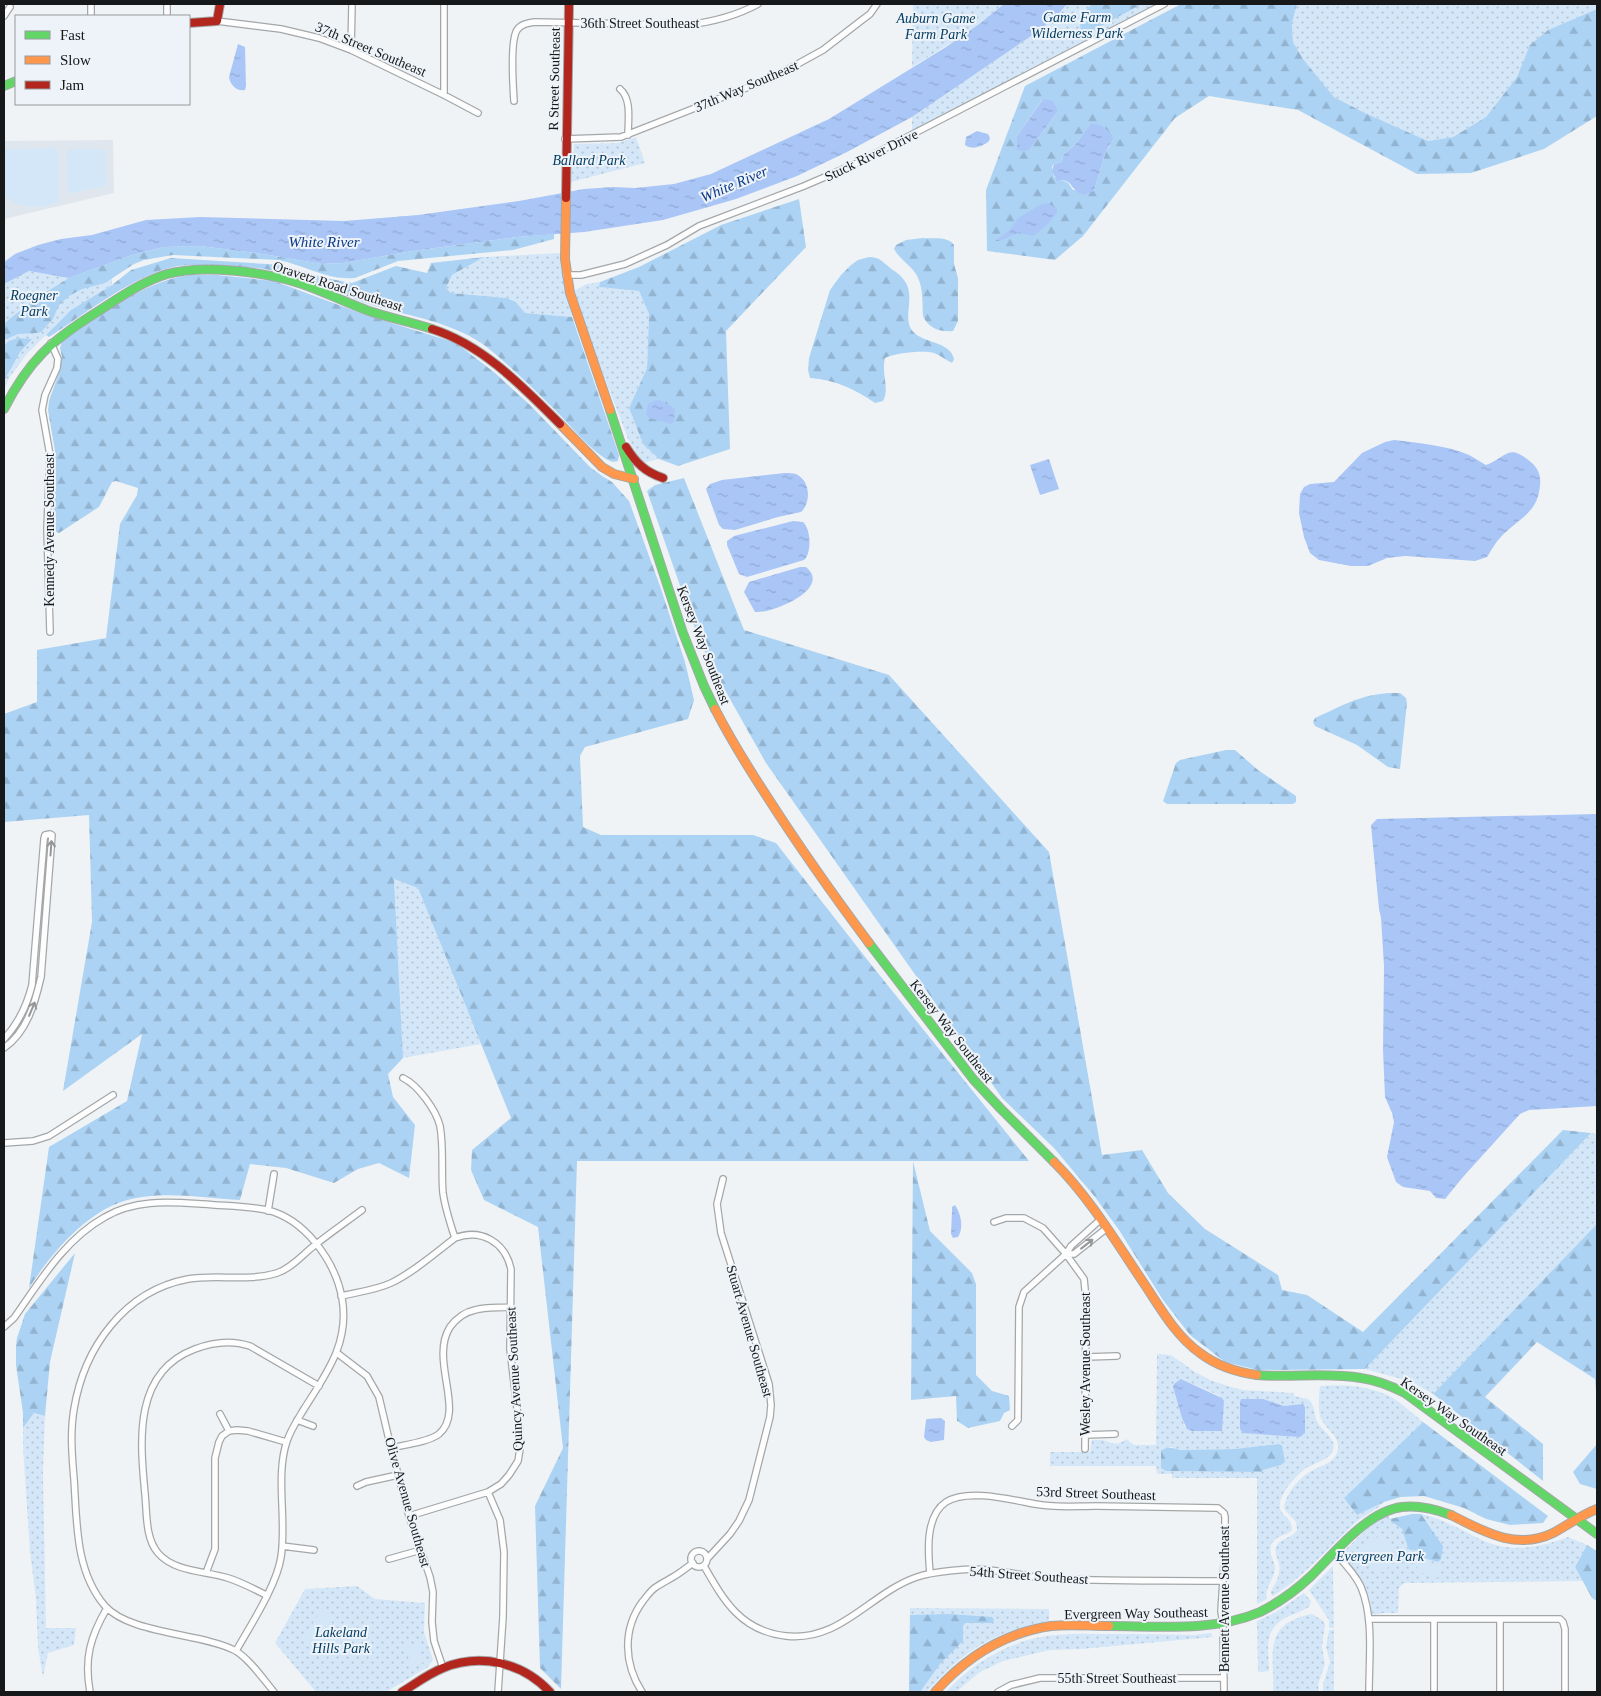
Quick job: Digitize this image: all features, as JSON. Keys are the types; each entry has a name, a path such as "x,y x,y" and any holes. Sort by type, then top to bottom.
{"street":[{"path":"216,21 220,4"},
{"path":"351,50 352,4"},
{"path":"444,4 444,94"},
{"name":"R Street Southeast","path":"566,275 565,139 569,4"},
{"name":"36th Street Southeast","path":"514,101 513,42 519,28 532,23 688,25 732,16 758,4"},
{"name":"37th Way Southeast","path":"628,135 774,77 823,50 870,14 877,4"},
{"name":"Stuck River Drive","path":"566,275 581,275 625,264 667,245 698,226 804,186 855,164 1164,4"},
{"path":"4,16 10,6"},
{"name":"37th Street Southeast","path":"190,23 216,21 300,32 351,50 444,94 478,113"},
{"path":"565,139 614,139 628,135 627,101 626,96 620,89"},
{"name":"Oravetz Road Southeast","path":"4,409 21,375 36,356 51,343 147,282 167,274 183,271 200,270 250,273 276,277 305,285 370,311 437,330 473,347 504,372 602,467 614,474 634,479"},
{"name":"Kersey Way Southeast","path":"566,275 570,293 634,479 683,633 704,686 731,741 788,830 842,907 988,1097 1084,1194 1178,1333 1196,1351 1208,1359 1233,1370 1259,1376 1346,1376 1374,1380 1396,1388 1597,1534"},
{"name":"Kennedy Avenue Southeast","path":"50,632 47,529 50,462 42,410 45,395 58,364 58,356 51,343"},
{"path":"618,434 638,465 645,472 663,478"},
{"path":"4,1039 12,1030 24,1008 32,985 44,839 45,835 50,834 52,835 41,977 37,997 33,1009 19,1033 4,1048"},
{"path":"341,1296 390,1284 455,1238 446,1210 440,1125 429,1104 416,1087 412,1082 403,1078"},
{"path":"4,1143 33,1141 50,1136 113,1095"},
{"path":"268,1211 274,1174"},
{"name":"Stuart Avenue Southeast","path":"707,1559 730,1534 739,1521 749,1500 772,1405 769,1384 721,1233 717,1204 723,1179"},
{"path":"4,1327 14,1318 63,1251 103,1217 131,1206 168,1202 268,1211 289,1220 306,1232 316,1244 331,1268 341,1296 343,1322 340,1343 337,1353 286,1442 282,1475 282,1546 278,1569 236,1651"},
{"path":"274,1692 236,1651 222,1645 147,1627 131,1621 107,1608 91,1586 83,1564 73,1468 72,1431 74,1410 82,1375 90,1357 107,1329 122,1313 141,1298 176,1282 199,1278 253,1277 279,1272 362,1210"},
{"name":"Wesley Avenue Southeast","path":"994,1222 1006,1218 1024,1218 1043,1228 1066,1254 1084,1279 1086,1292 1085,1449"},
{"path":"1012,1426 1018,1420 1020,1299 1024,1292 1066,1254 1071,1246 1101,1220"},
{"path":"1066,1254 1074,1254 1107,1228"},
{"name":"Quincy Avenue Southeast","path":"455,1238 468,1234 477,1234 487,1238 505,1251 511,1269 510,1349 520,1449 518,1460 510,1475 501,1484 488,1492"},
{"path":"390,1448 432,1438 439,1434 444,1427 448,1418 449,1405 442,1360 443,1344 446,1334 453,1324 462,1315 473,1310 510,1307"},
{"path":"266,1595 227,1578 176,1566 157,1552 149,1530 141,1447 146,1401 155,1383 169,1364 190,1350 210,1344 231,1342 241,1343 260,1350 319,1386"},
{"name":"Olive Avenue Southeast","path":"337,1353 360,1370 373,1385 383,1410 390,1448 409,1516 431,1583 434,1641 443,1668"},
{"path":"1086,1356 1117,1356"},
{"path":"220,1414 228,1432"},
{"path":"298,1420 313,1426"},
{"path":"206,1573 212,1559 216,1537 216,1452 222,1436 237,1430 248,1431 286,1442"},
{"path":"1085,1435 1115,1434"},
{"path":"357,1486 366,1482 398,1475"},
{"path":"409,1516 488,1492 500,1520 503,1540 504,1584 498,1692"},
{"name":"53rd Street Southeast","path":"930,1573 929,1537 936,1514 945,1503 953,1499 977,1496 1044,1505 1218,1508"},
{"name":"Evergreen Way Southeast","path":"935,1692 949,1676 984,1650 1002,1640 1029,1630 1047,1627 1201,1626 1246,1617 1282,1599 1299,1587 1372,1518 1400,1507 1426,1506 1442,1510 1488,1534 1515,1540 1537,1539 1546,1536 1564,1528 1576,1518"},
{"name":"Bennett Avenue Southeast","path":"1218,1508 1224,1513 1225,1517 1221,1611 1223,1623 1224,1692"},
{"path":"1576,1518 1597,1508"},
{"path":"282,1546 314,1550"},
{"path":"389,1559 421,1550"},
{"path":"696,1552 703,1553 707,1559 704,1566 699,1567 692,1563 692,1556 696,1552"},
{"path":"1335,1553 1360,1586 1367,1608 1369,1619 1369,1692"},
{"path":"642,1692 634,1677 628,1656 628,1637 634,1615 656,1586 675,1576 692,1563"},
{"name":"54th Street Southeast","path":"704,1566 724,1600 736,1614 754,1626 787,1636 808,1636 830,1630 855,1615 885,1592 930,1573 982,1569 1044,1578 1222,1581"},
{"path":"90,1692 89,1648 107,1608"},
{"path":"1500,1618 1500,1692"},
{"path":"1369,1619 1556,1618 1563,1622 1565,1629 1565,1692"},
{"path":"1434,1619 1434,1692"},
{"path":"402,1692 443,1668 454,1664 473,1662 501,1663 527,1672 542,1682 550,1692"},
{"name":"55th Street Southeast","path":"998,1692 1011,1685 1040,1678 1224,1678"}],"shaded area":[{"path":"113,140 114,193 4,219 4,141"}],"green space":[{"name":"Auburn Game Farm Park","path":"913,4 1004,4 936,53 912,67"},
{"name":"Game Farm Wilderness Park","path":"1067,4 1161,4 912,135 912,117 1040,30"},
{"path":"1092,4 1142,4 1086,34 1082,33 1081,21"},
{"path":"1181,4 1297,4 1292,23 1293,42 1303,59 1334,97 1428,141 1453,137 1486,117 1517,77 1530,45 1548,30 1597,9 1597,116 1544,149 1471,173 1417,174 1298,110 1209,96 1175,118 1083,236 1055,260 987,251 986,190 1025,86","holes":["1042,100 1058,111 1030,149 1017,136","1091,123 1099,125 1110,145 1105,154 1094,191 1073,190 1069,184 1054,177 1052,167 1054,164 1062,162 1063,155 1075,145"]},
{"path":"1297,4 1597,4 1597,9 1548,30 1531,45 1517,77 1486,117 1453,137 1428,141 1334,97 1303,59 1293,42 1292,23"},
{"name":"Ballard Park","path":"636,137 645,163 571,182 574,144 618,143"},
{"path":"55,148 58,151 58,203 30,207 17,204 4,196 4,149"},
{"path":"70,149 105,149 106,186 68,194 67,152"},
{"path":"799,199 806,247 726,331 730,449 678,466 659,459 643,444 629,408 647,368 649,314 639,291 599,287 600,282 639,267 721,225"},
{"path":"554,234 554,239 513,250 398,261 355,278 326,275 278,260 173,255 144,260 134,264 105,283 82,289 69,296 59,305 53,319 41,332 18,334 4,340 4,325 7,321 35,299 69,278 132,255 164,247 200,246 322,264 343,263 413,251 517,237"},
{"path":"940,238 948,240 954,245 954,264 958,278 958,321 953,331 935,329 925,320 923,316 922,292 917,275 894,249 896,245 906,240"},
{"path":"562,253 564,282 572,317 525,313 516,302 507,298 451,293 446,288 452,275 484,257"},
{"path":"484,257 452,275 446,288 451,293 507,298 516,302 525,313 572,317 619,455 618,461 613,462 598,454 521,377 476,339 448,327 375,306 304,279 271,270 193,265 159,271 110,296 49,337 46,335 71,310 112,285 131,270 171,258 283,265 325,278 352,283 396,266 427,273 431,263"},
{"path":"869,257 880,260 904,280 909,292 909,323 915,334 947,348 954,359 952,363 934,353 923,352 902,353 885,358 885,396 883,401 875,403 860,393 844,386 810,378 808,370 809,358 830,290 851,265 858,260"},
{"name":"Roegner Park","path":"112,263 112,285 71,310 27,354 9,378 4,391 4,284 29,271 69,278"},
{"path":"189,275 217,275 274,281 363,314 456,343 495,373 530,405 590,467 612,482 629,501 685,662 694,700 688,719 585,747 580,756 583,827 601,835 753,835 776,843 1029,1161 577,1161 561,1689 540,1668 535,1506 563,1448 538,1227 484,1200 471,1170 472,1150 511,1118 418,888 394,879 403,1058 388,1074 393,1097 415,1125 409,1178 379,1163 358,1169 334,1183 286,1168 250,1164 240,1200 167,1195 138,1198 110,1207 82,1225 58,1249 29,1288 49,1147 127,1101 142,1034 63,1091 92,922 89,815 4,822 4,714 37,702 37,650 106,638 120,524 137,495 138,488 116,481 112,482 99,507 59,533 53,531 55,451 48,410 49,401 60,370 62,357 60,348 62,341 138,292 172,279"},
{"path":"600,282 600,287 639,291 649,314 647,368 629,408 643,444 659,459 643,463 628,439 578,308 574,291 586,284"},
{"path":"18,338 32,339 20,352 4,381 4,345"},
{"path":"684,478 744,630 889,675 1049,852 1102,1155 1142,1150 1168,1193 1205,1229 1278,1275 1282,1290 1307,1295 1363,1332 1563,1130 1591,1133 1365,1369 1258,1370 1225,1362 1190,1335 1163,1300 1119,1230 1095,1197 1054,1148 1002,1098 766,763 712,667 698,637 647,491 655,485"},
{"path":"1400,693 1406,698 1407,703 1400,769 1388,767 1357,745 1315,726 1313,722 1315,718 1351,702 1369,696"},
{"path":"1226,750 1235,750 1258,770 1296,796 1296,802 1293,804 1167,804 1163,801 1176,763 1180,760"},
{"path":"394,879 418,888 481,1044 403,1058"},
{"path":"1591,1133 1597,1134 1597,1224 1433,1394 1412,1382 1365,1369"},
{"path":"913,1161 930,1231 972,1273 976,1284 976,1375 992,1391 1009,1396 1010,1410 1004,1413 1000,1421 968,1428 957,1421 956,1396 911,1400"},
{"path":"1597,1224 1597,1405 1595,1379 1537,1342 1485,1397 1543,1444 1543,1481 1433,1394"},
{"path":"75,1253 50,1362 45,1416 34,1413 23,1428 23,1413 16,1365 17,1338 25,1314"},
{"path":"1157,1354 1171,1355 1210,1380 1231,1387 1243,1390 1294,1393 1294,1396 1311,1401 1315,1417 1332,1439 1334,1448 1325,1459 1305,1469 1298,1475 1288,1486 1281,1499 1280,1509 1290,1521 1292,1530 1276,1538 1272,1543 1271,1553 1275,1569 1267,1591 1267,1599 1257,1604 1257,1478 1172,1478 1172,1474 1157,1474 1156,1466 1050,1466 1050,1452 1090,1452 1092,1440 1103,1440 1116,1444 1126,1439 1134,1445 1156,1445","holes":["1182,1379 1220,1396 1185,1427 1173,1387 1174,1384","1241,1399 1260,1399 1284,1406 1303,1405 1305,1433 1240,1429","1279,1444 1281,1465 1263,1470 1262,1472 1165,1448 1171,1447 1180,1450 1235,1449"]},
{"path":"1320,1386 1360,1387 1388,1395 1423,1422 1344,1498 1357,1515 1384,1502 1355,1523 1305,1571 1273,1596 1271,1591 1278,1578 1279,1571 1275,1552 1277,1545 1297,1530 1296,1522 1284,1509 1287,1498 1294,1486 1303,1477 1330,1462 1337,1453 1337,1442 1320,1416"},
{"path":"34,1413 45,1416 43,1473 46,1628 76,1628 74,1645 48,1653 43,1677 38,1648 36,1599 30,1552 23,1448 23,1428"},
{"path":"1423,1422 1548,1516 1543,1523 1510,1525 1486,1519 1464,1508 1424,1496 1401,1497 1384,1502 1357,1515 1344,1498"},
{"path":"1279,1444 1282,1446 1285,1462 1262,1472 1166,1471 1161,1468 1161,1451 1163,1449 1235,1449"},
{"path":"1597,1444 1597,1489 1580,1484 1573,1472"},
{"name":"Evergreen Park","path":"1421,1514 1445,1522 1482,1540 1503,1547 1525,1548 1568,1537 1587,1545 1575,1567 1583,1581 1404,1583 1399,1588 1398,1613 1374,1615 1371,1612 1371,1604 1364,1584 1343,1557 1343,1552 1373,1523 1388,1515 1392,1522 1402,1529 1408,1548 1421,1551 1424,1558 1443,1546"},
{"path":"1421,1514 1443,1546 1441,1559 1438,1562 1424,1558 1421,1551 1410,1550 1402,1529 1390,1519"},
{"name":"Evergreen Park","path":"1380,1535 1390,1543 1394,1556 1387,1569 1378,1575 1359,1552"},
{"path":"1587,1545 1597,1551 1597,1601 1592,1598 1575,1567"},
{"path":"1420,1559 1442,1566 1438,1578 1416,1571"},
{"path":"1333,1566 1334,1628 1329,1628 1329,1620 1309,1590"},
{"name":"Lakeland Hills Park","path":"357,1586 375,1599 425,1603 424,1632 433,1660 428,1667 386,1692 316,1692 275,1643 305,1589"},
{"path":"1304,1593 1311,1601 1310,1606 1280,1621 1274,1627 1268,1646 1269,1671 1258,1672 1257,1621 1276,1612"},
{"path":"910,1608 1049,1609 1049,1621 1011,1631 981,1645 955,1664 927,1692 909,1692"},
{"path":"322,1610 331,1620 335,1632 333,1651 330,1657 303,1639"},
{"path":"949,1614 992,1617 994,1620 992,1623 965,1623 963,1626 963,1641 940,1664 920,1692 909,1692 910,1615"},
{"path":"1312,1614 1325,1624 1322,1647 1325,1664 1318,1685 1319,1692 1273,1692 1273,1651 1274,1641 1278,1633 1293,1620"},
{"path":"1329,1630 1334,1630 1334,1692 1323,1692 1323,1684 1330,1662 1326,1647"},
{"path":"1211,1633 1213,1637 1081,1649 1049,1650 1003,1661 980,1672 956,1692 946,1692 969,1670 982,1661 1010,1646 1040,1637 1077,1634 1194,1635"},
{"path":"418,1643 424,1662 411,1666 405,1646"}],"water":[{"name":"White River","path":"1004,4 1067,4 1040,30 912,117 847,152 797,176 736,199 663,220 584,232 517,237 413,251 343,263 322,264 200,246 164,247 132,255 69,278 29,271 4,284 4,262 15,254 61,239 92,235 146,220 200,217 344,221 418,215 519,201 584,189 635,188 674,184 711,174 829,119 946,47"},
{"path":"238,44 245,47 245,90 239,90 234,87 229,77"},
{"path":"1043,99 1053,101 1058,111 1030,149 1025,151 1019,150 1017,149 1017,136"},
{"path":"1091,123 1104,127 1113,138 1105,154 1094,191 1084,195 1066,181 1057,181 1052,171 1054,164 1062,162 1063,155 1075,145"},
{"path":"977,131 988,134 989,141 977,147 965,145 966,137"},
{"path":"1048,203 1057,209 1057,212 1036,234 1033,236 1018,233 1000,241 995,241 1010,230 1018,218 1042,204"},
{"path":"660,400 675,409 674,421 671,424 649,418 646,415 648,404"},
{"path":"1394,440 1451,449 1469,455 1486,465 1513,452 1525,457 1533,464 1539,474 1540,485 1535,503 1525,516 1498,540 1487,557 1475,561 1405,556 1387,558 1368,566 1351,566 1319,560 1310,553 1304,537 1299,513 1300,494 1304,487 1310,484 1334,482 1362,453 1385,442"},
{"path":"1049,459 1059,489 1040,495 1030,465"},
{"path":"785,473 796,474 805,482 808,498 801,512 735,530 723,529 719,525 706,489 710,484 722,480"},
{"path":"793,521 803,522 808,530 809,547 807,557 804,560 747,577 739,574 727,541 734,536"},
{"path":"800,567 806,567 812,575 812,584 806,591 797,598 774,609 755,612 744,592 749,582"},
{"path":"1597,814 1597,1106 1529,1110 1520,1114 1445,1199 1436,1198 1430,1191 1403,1187 1396,1182 1387,1157 1394,1122 1385,1097 1383,1050 1384,966 1371,825 1377,819"},
{"path":"955,1205 959,1213 961,1225 958,1237 953,1238 951,1234 952,1207"},
{"path":"1181,1379 1222,1398 1224,1401 1222,1431 1192,1431 1187,1429 1173,1387"},
{"path":"1241,1399 1263,1399 1284,1406 1303,1404 1305,1407 1305,1433 1300,1437 1243,1433 1240,1429"},
{"path":"941,1418 945,1421 944,1440 931,1442 926,1440 924,1437 926,1420"}],"traffic: fast":[{"path":"4,86 15,81"},
{"path":"4,409 32,364 67,332 139,286 157,277 182,271 235,271 271,276 311,287 369,311 432,329"},
{"path":"610,410 683,633 715,709"},
{"path":"869,943 973,1079 1054,1162"},
{"path":"1257,1375 1348,1376 1373,1380 1400,1390 1597,1534"},
{"path":"1109,1626 1166,1627 1205,1625 1224,1623 1242,1618 1260,1612 1292,1592 1310,1577 1352,1535 1376,1516 1402,1507 1427,1508 1451,1515"}],"traffic: slow":[{"path":"566,198 565,259 570,293 610,410"},
{"path":"560,424 602,467 614,474 634,479"},
{"path":"715,709 740,754 780,817 817,872 869,943"},
{"path":"1054,1162 1091,1205 1163,1313 1184,1339 1213,1362 1234,1370 1257,1375"},
{"path":"1451,1515 1500,1537 1526,1540 1553,1533 1597,1509"},
{"path":"935,1692 947,1679 987,1648 1017,1634 1051,1626 1109,1626"}],"traffic: jam":[{"path":"190,23 217,21 220,4"},
{"path":"566,198 569,4"},
{"path":"432,329 451,336 485,356 516,381 560,424"},
{"path":"626,447 641,466 663,478"},
{"path":"402,1692 443,1668 471,1661 486,1661 514,1667 527,1673 550,1692"}]}
